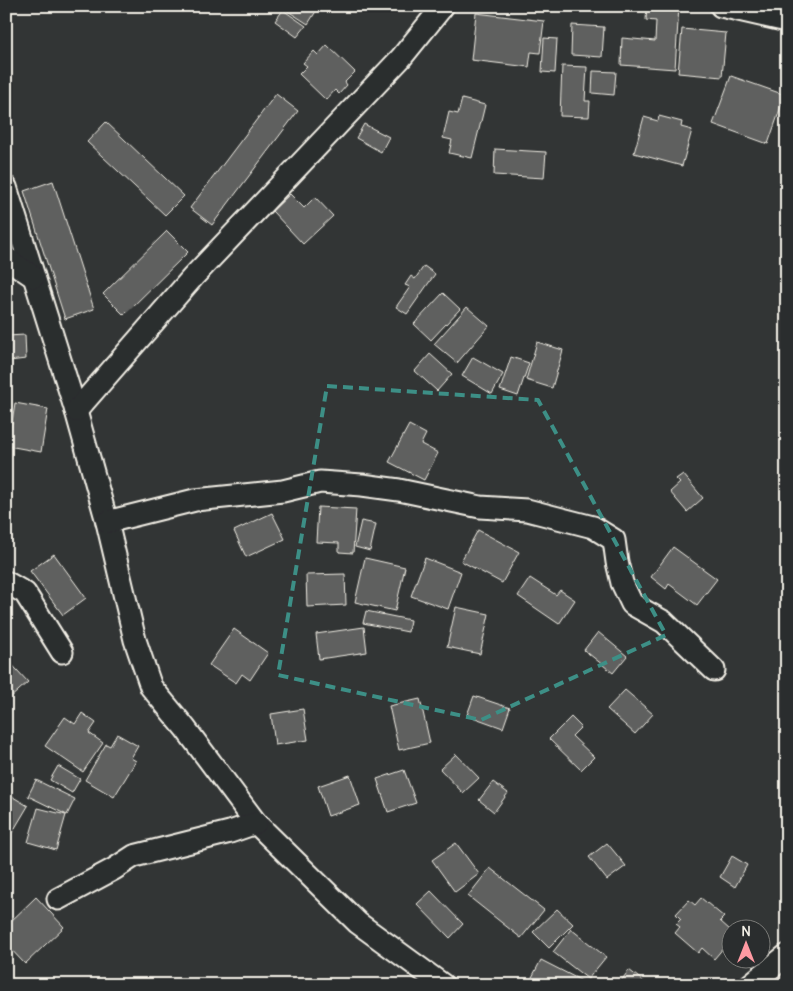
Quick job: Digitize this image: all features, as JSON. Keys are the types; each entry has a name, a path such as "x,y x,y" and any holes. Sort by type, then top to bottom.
{"street":[{"path":"76,411 193,277 401,58 443,6"},
{"path":"721,6 787,21"},
{"path":"6,187 76,411 107,522 135,640 151,687 185,728 256,823 358,923 443,985"},
{"path":"6,258 34,277"},
{"path":"107,522 195,500 283,491 320,482 398,490 480,507 526,510 593,527 614,540 622,583 632,604 664,622 714,670"},
{"path":"6,582 25,593 62,652"},
{"path":"58,899 134,856 230,832 256,823"},
{"path":"750,985 787,955"}],"highlighted area":[{"path":"327,386 538,400 666,635 481,720 278,675"}],"building":[{"path":"280,6 315,6 318,8 308,24"},
{"path":"647,6 679,6 675,69 621,65 622,38 655,41 656,21 646,20"},
{"path":"283,10 306,26 297,37 275,21"},
{"path":"476,13 544,21 540,53 531,52 529,67 471,60"},
{"path":"572,25 604,27 602,57 571,55"},
{"path":"682,29 726,33 722,77 678,73"},
{"path":"544,38 557,39 555,73 542,72"},
{"path":"327,45 355,72 345,82 347,85 339,94 335,90 326,100 299,74 307,66 303,63 314,51 318,55"},
{"path":"562,66 587,67 585,101 590,101 589,117 560,116"},
{"path":"593,71 616,72 614,95 592,93"},
{"path":"731,76 785,95 768,144 713,124"},
{"path":"276,94 298,111 212,225 190,208"},
{"path":"462,99 485,105 472,158 449,153 452,140 443,138 449,112 458,114"},
{"path":"659,116 682,122 681,127 692,130 682,166 634,153 644,117 658,121"},
{"path":"106,122 184,196 165,215 87,142"},
{"path":"364,124 389,137 381,152 356,138"},
{"path":"495,149 546,152 544,178 494,175"},
{"path":"53,181 94,309 65,319 24,191"},
{"path":"290,194 304,208 315,197 333,216 303,244 272,211"},
{"path":"167,231 188,252 124,315 103,294"},
{"path":"424,266 435,274 407,314 396,307 410,287 405,285 411,276 415,279"},
{"path":"443,293 460,309 431,340 414,324"},
{"path":"467,307 489,326 457,363 434,344"},
{"path":"25,335 26,359 9,361 7,336"},
{"path":"537,342 563,350 552,388 526,380"},
{"path":"430,354 452,374 437,391 415,371"},
{"path":"473,357 503,374 492,394 462,376"},
{"path":"511,357 529,363 518,396 500,390"},
{"path":"15,403 48,409 41,452 8,446"},
{"path":"409,425 426,434 421,444 438,453 424,480 389,462"},
{"path":"683,474 703,498 687,512 670,492 680,483 676,479"},
{"path":"318,507 356,509 353,553 339,552 339,543 316,542"},
{"path":"272,513 285,539 246,557 234,531"},
{"path":"361,521 376,524 370,551 355,547"},
{"path":"478,530 519,552 502,583 461,561"},
{"path":"673,547 717,579 697,605 669,584 666,589 651,577"},
{"path":"54,554 86,598 63,615 30,571"},
{"path":"365,558 405,567 395,611 355,602"},
{"path":"425,558 461,572 448,609 411,596"},
{"path":"345,574 346,605 307,607 306,575"},
{"path":"530,578 556,595 560,590 575,600 559,624 518,596"},
{"path":"456,607 489,614 480,654 447,647"},
{"path":"366,611 410,620 408,632 363,623"},
{"path":"364,627 367,652 319,659 316,634"},
{"path":"234,629 268,653 250,680 242,674 236,683 209,665"},
{"path":"598,632 627,656 613,673 584,650"},
{"path":"6,658 28,682 9,699 6,696"},
{"path":"625,690 653,714 635,734 607,709"},
{"path":"474,696 510,708 503,728 467,715"},
{"path":"420,699 430,743 399,750 389,706"},
{"path":"303,709 308,740 275,745 271,714"},
{"path":"82,713 96,723 89,733 103,743 83,772 45,746 65,717 75,724"},
{"path":"571,717 581,727 572,736 594,757 581,770 549,739"},
{"path":"117,734 138,746 131,758 136,761 114,797 85,780 106,744 110,746"},
{"path":"456,754 479,778 463,793 440,769"},
{"path":"58,766 80,779 72,793 50,780"},
{"path":"404,770 416,803 388,812 377,779"},
{"path":"350,775 360,805 328,816 318,786"},
{"path":"36,780 75,799 67,815 28,796"},
{"path":"493,782 508,793 494,812 479,800"},
{"path":"13,797 28,806 12,833 6,830 6,808"},
{"path":"38,808 66,815 56,850 28,842"},
{"path":"456,843 479,874 455,892 432,860"},
{"path":"607,843 626,866 607,880 589,857"},
{"path":"732,856 747,865 735,887 720,877"},
{"path":"490,868 544,910 521,938 468,896"},
{"path":"431,891 463,924 450,938 417,904"},
{"path":"36,897 64,927 25,964 6,944 6,926"},
{"path":"701,898 724,917 720,918 720,952 714,959 702,948 698,953 675,933 680,927 676,924 681,919 676,914 689,900 695,905"},
{"path":"557,909 573,924 549,948 533,932"},
{"path":"571,929 606,957 588,979 553,952"},
{"path":"541,960 584,982 582,985 528,985"},
{"path":"629,970 648,985 618,985"},
{"path":"784,970 787,971 787,984 778,978"}]}
